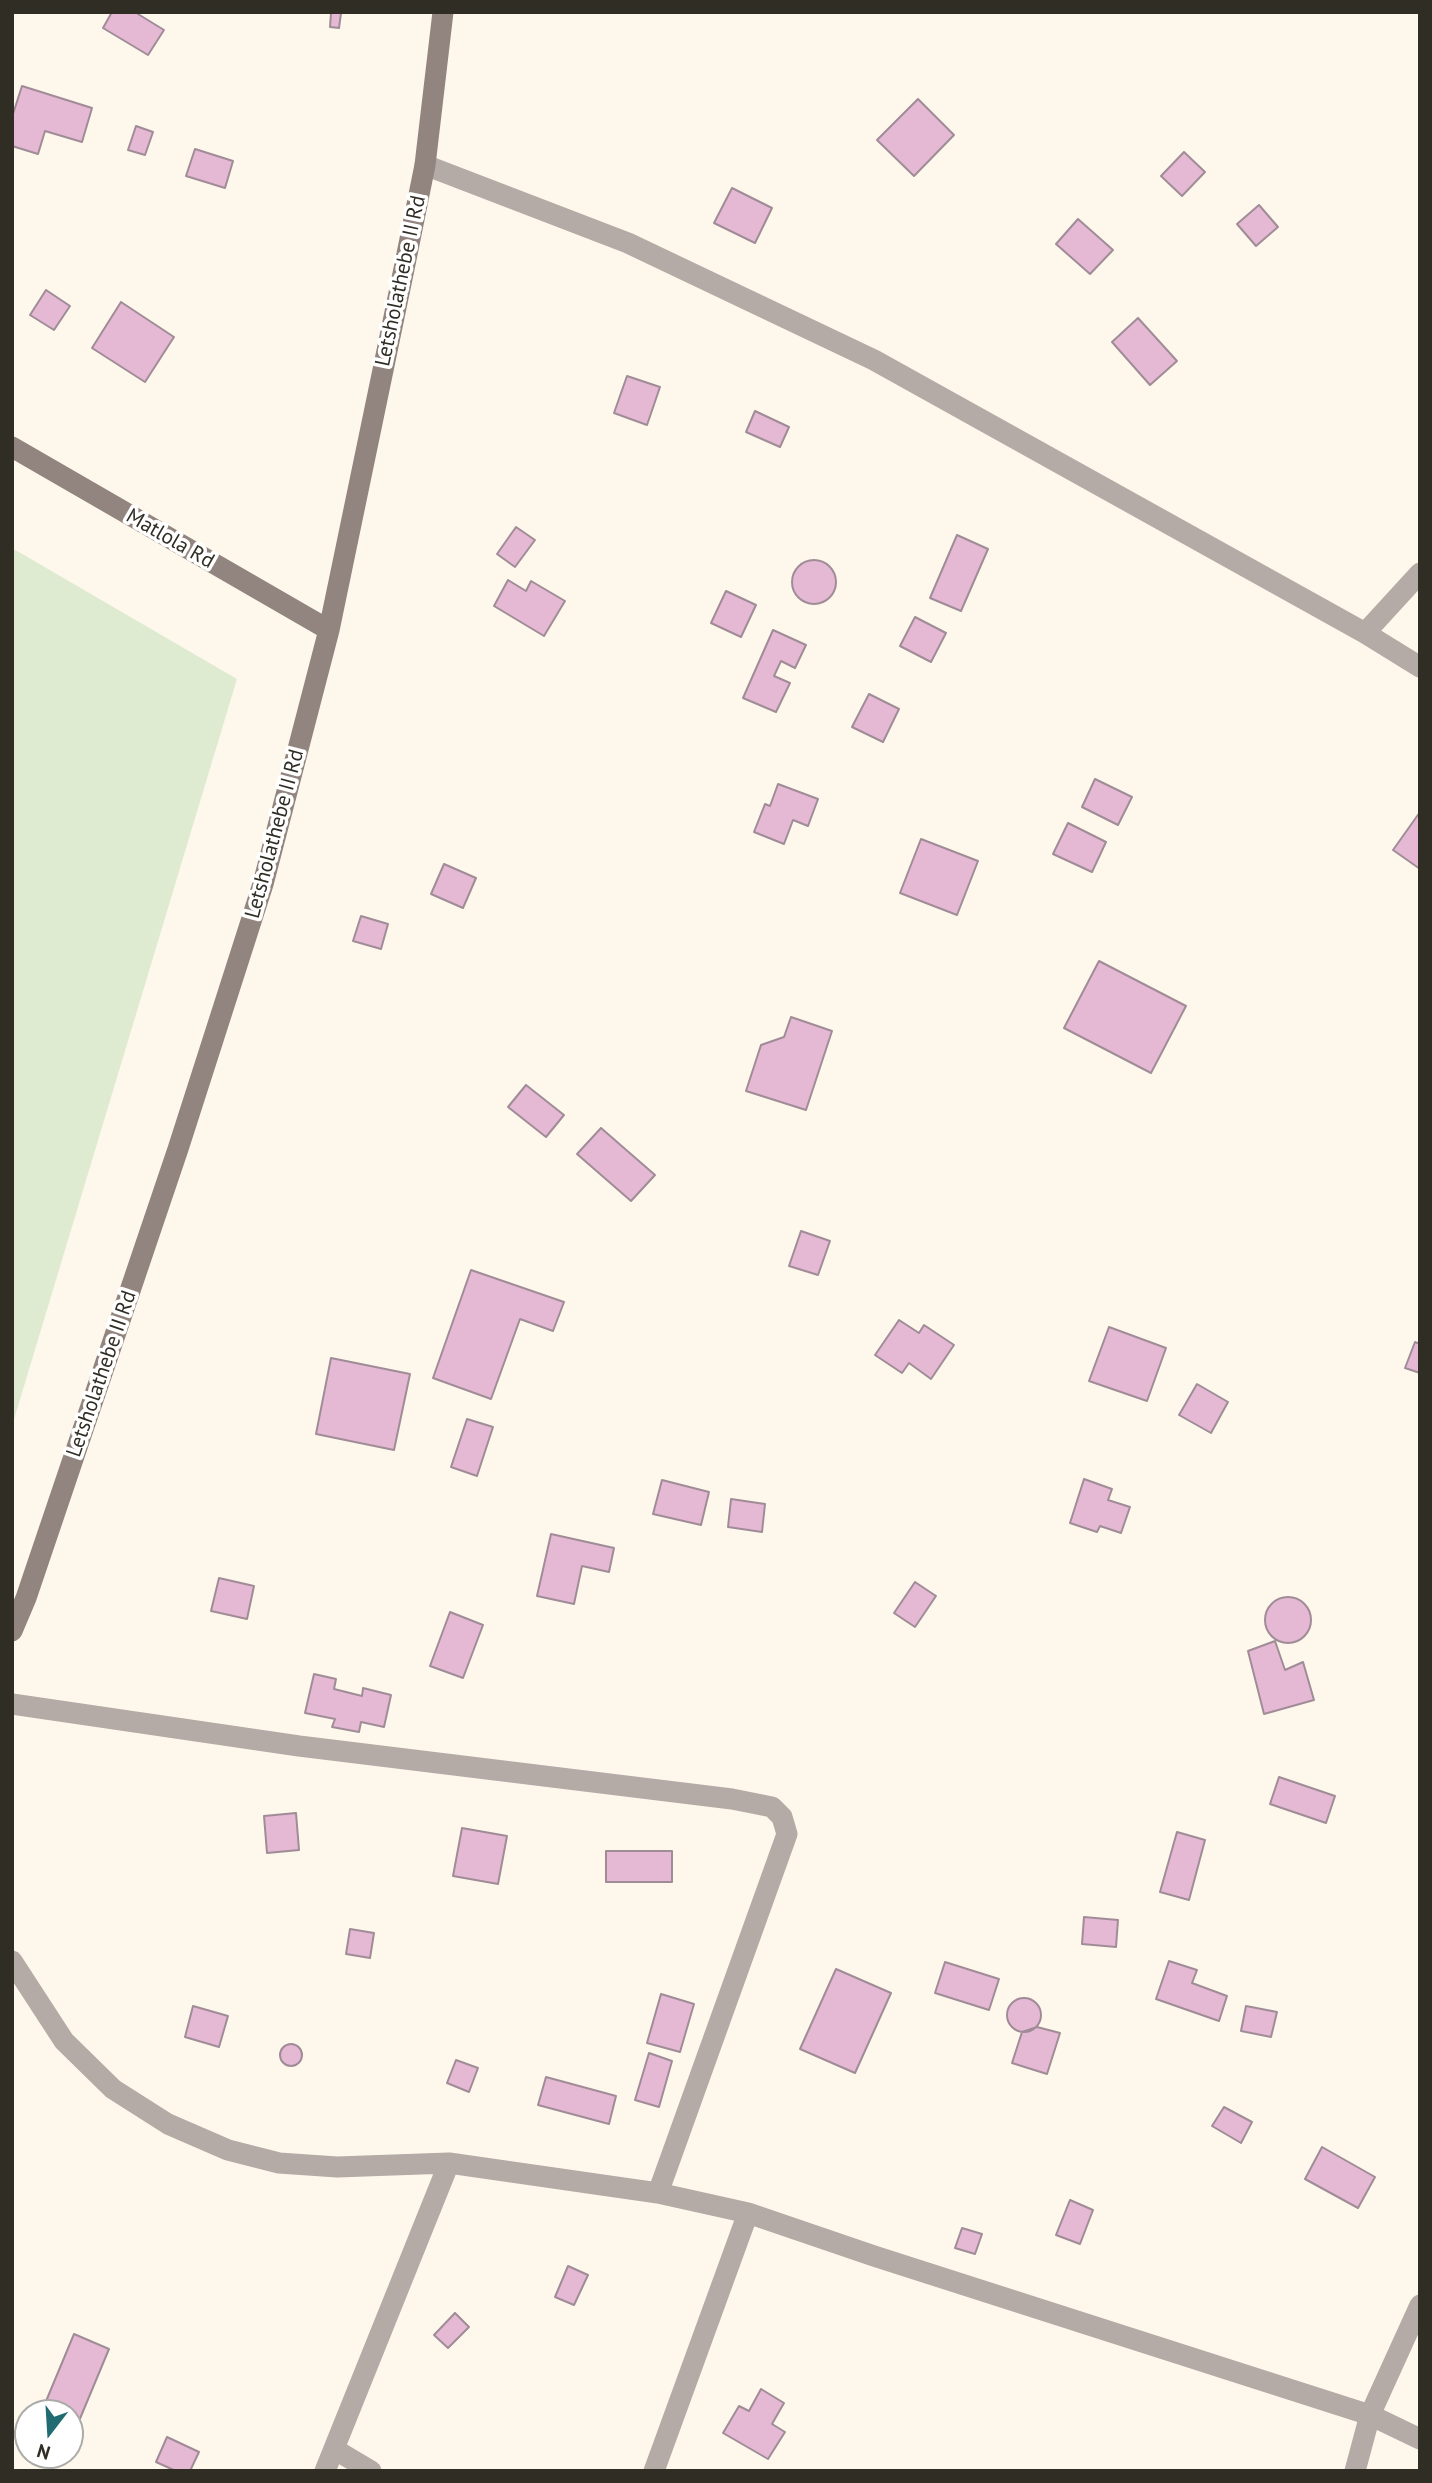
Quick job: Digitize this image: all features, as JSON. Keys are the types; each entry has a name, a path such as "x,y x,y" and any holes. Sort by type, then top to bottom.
{"street":[{"name":"Letsholathebe II Rd","path":"12,1631 31,1584 174,1162 255,911 329,630 425,165 443,12"},
{"path":"425,165 628,243 874,360 1364,633 1420,667"},
{"name":"Matlola Rd","path":"12,447 329,630"},
{"path":"1364,633 1420,573"},
{"path":"12,1704 299,1746 705,1796 772,1807 782,1816 787,1834 658,2193"},
{"path":"12,1961 64,2041 113,2089 168,2124 228,2150 279,2164 337,2168 449,2163 658,2193 748,2213 874,2256 1370,2414 1420,2438"},
{"path":"325,2471 449,2163"},
{"path":"654,2471 748,2213"},
{"path":"1355,2471 1370,2414 1420,2305"},
{"path":"334,2449 371,2471"}],"green space":[{"path":"12,548 237,679 12,1426"}],"building":[{"path":"112,12 139,12 138,14 164,30 148,55 103,28"},
{"path":"331,13 341,13 339,28 330,27"},
{"path":"22,86 92,108 82,142 45,131 38,154 12,146 12,117"},
{"path":"918,99 954,135 914,176 877,140"},
{"path":"136,126 153,132 145,155 128,150"},
{"path":"195,149 233,161 225,188 186,176"},
{"path":"1184,152 1205,172 1182,196 1161,176"},
{"path":"732,188 772,208 755,243 714,223"},
{"path":"1259,205 1278,227 1256,246 1237,224"},
{"path":"1078,219 1113,250 1090,274 1056,244"},
{"path":"46,290 70,306 54,330 30,315"},
{"path":"121,302 174,337 145,382 92,348"},
{"path":"1138,318 1177,361 1150,385 1112,342"},
{"path":"627,376 660,387 647,425 614,413"},
{"path":"755,411 789,427 780,447 746,432"},
{"path":"516,527 535,540 515,567 497,554"},
{"path":"957,535 988,549 961,611 930,598"},
{"path":"814,560 823,561 830,566 835,573 835,591 830,598 823,603 814,604 805,603 798,598 793,591 792,582 793,573 798,566 805,561"},
{"path":"508,580 526,591 531,581 565,601 544,636 494,606"},
{"path":"726,591 756,605 741,637 711,623"},
{"path":"915,617 946,633 931,662 900,646"},
{"path":"773,630 806,645 795,668 781,661 774,676 790,683 776,712 743,698"},
{"path":"869,694 899,709 883,742 852,727"},
{"path":"1095,779 1132,797 1118,825 1082,807"},
{"path":"778,784 818,799 808,826 793,820 784,844 754,832 765,804 770,806"},
{"path":"1420,812 1420,869 1393,850"},
{"path":"1068,823 1106,842 1092,872 1053,854"},
{"path":"921,839 978,861 957,915 900,893"},
{"path":"444,864 476,878 463,908 431,894"},
{"path":"361,916 388,924 381,949 353,941"},
{"path":"1099,961 1186,1006 1151,1073 1064,1028"},
{"path":"791,1017 832,1031 806,1110 746,1091 761,1045 784,1037"},
{"path":"526,1085 564,1115 546,1137 508,1107"},
{"path":"601,1128 655,1175 631,1201 577,1154"},
{"path":"801,1231 830,1241 818,1275 789,1266"},
{"path":"471,1270 564,1302 553,1331 520,1319 491,1399 433,1378"},
{"path":"899,1320 919,1333 924,1325 954,1345 931,1379 909,1363 902,1373 875,1355"},
{"path":"1109,1327 1166,1348 1147,1401 1089,1381"},
{"path":"1415,1342 1420,1344 1420,1373 1405,1368"},
{"path":"331,1358 410,1374 394,1450 316,1434"},
{"path":"1197,1384 1228,1402 1211,1433 1179,1415"},
{"path":"467,1419 493,1427 477,1476 451,1467"},
{"path":"1084,1479 1112,1489 1108,1500 1130,1507 1121,1533 1100,1526 1097,1532 1070,1523"},
{"path":"662,1480 709,1492 701,1525 653,1514"},
{"path":"731,1499 765,1504 762,1532 728,1527"},
{"path":"551,1534 614,1548 609,1572 582,1566 574,1604 537,1596"},
{"path":"219,1578 254,1586 247,1619 211,1611"},
{"path":"915,1582 936,1596 915,1627 894,1613"},
{"path":"1288,1597 1304,1604 1311,1620 1304,1636 1288,1643 1272,1636 1265,1620 1272,1604"},
{"path":"450,1612 483,1625 463,1678 430,1666"},
{"path":"1275,1641 1285,1670 1303,1662 1314,1700 1264,1714 1248,1651"},
{"path":"314,1674 336,1679 334,1689 362,1696 363,1688 391,1695 384,1727 361,1722 359,1732 332,1727 335,1719 305,1713"},
{"path":"1279,1777 1335,1796 1326,1823 1270,1804"},
{"path":"296,1813 299,1850 267,1853 264,1816"},
{"path":"462,1828 507,1836 498,1884 453,1876"},
{"path":"1177,1832 1205,1840 1189,1900 1160,1892"},
{"path":"606,1851 672,1851 672,1882 606,1882"},
{"path":"1084,1917 1118,1920 1116,1947 1082,1944"},
{"path":"350,1929 374,1933 370,1958 346,1954"},
{"path":"1169,1961 1197,1970 1192,1983 1227,1996 1219,2021 1156,1999"},
{"path":"945,1962 999,1979 989,2010 935,1993"},
{"path":"836,1969 891,1993 855,2073 800,2049"},
{"path":"661,1994 694,2004 680,2052 647,2043"},
{"path":"1024,1998 1036,2003 1041,2015 1036,2027 1024,2032 1012,2027 1007,2015 1012,2003"},
{"path":"193,2006 228,2016 219,2047 185,2037"},
{"path":"1246,2006 1277,2012 1271,2037 1241,2031"},
{"path":"1037,2027 1060,2033 1047,2074 1012,2063 1022,2032"},
{"path":"291,2044 299,2047 302,2055 299,2063 291,2066 283,2063 280,2055 283,2047"},
{"path":"649,2053 672,2061 659,2107 635,2100"},
{"path":"456,2060 478,2068 469,2092 447,2083"},
{"path":"546,2077 616,2096 609,2124 538,2105"},
{"path":"1224,2107 1252,2122 1241,2143 1212,2126"},
{"path":"1322,2147 1375,2177 1358,2208 1305,2179"},
{"path":"1070,2200 1093,2210 1080,2244 1056,2235"},
{"path":"962,2228 982,2234 975,2254 955,2248"},
{"path":"568,2266 588,2275 574,2305 555,2297"},
{"path":"455,2313 469,2327 448,2348 434,2335"},
{"path":"74,2334 109,2349 84,2409 84,2399 47,2399"},
{"path":"761,2389 784,2403 772,2424 785,2432 768,2459 723,2433 739,2406 749,2411"},
{"path":"167,2437 199,2452 190,2471 176,2471 156,2462"}]}
